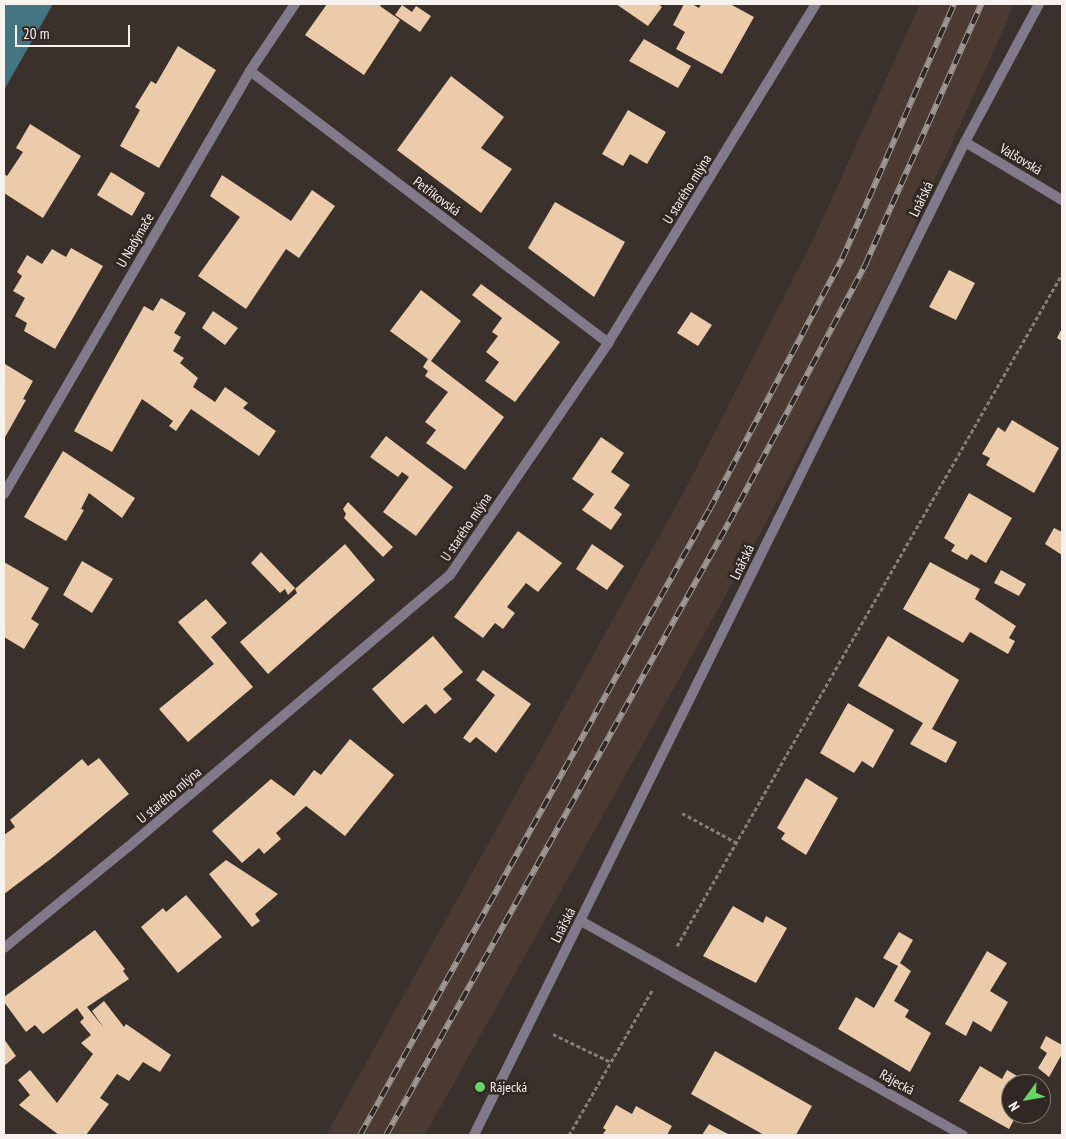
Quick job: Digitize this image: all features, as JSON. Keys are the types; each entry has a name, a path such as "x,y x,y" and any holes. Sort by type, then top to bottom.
{"street":[{"name":"U Nadýmače","path":"4,494 250,71 295,4"},
{"name":"U starého mlýna","path":"4,948 128,847 450,576 608,343 816,4"},
{"name":"Lnářská","path":"474,1135 965,142 1039,4"},
{"name":"Petříkovská","path":"250,71 608,343"},
{"name":"Valšovská","path":"965,142 1062,200"},
{"name":"Rájecká","path":"581,920 963,1135"}],"path":[{"path":"569,1135 1062,274"},
{"path":"682,813 736,843"},
{"path":"529,1022 611,1062"}],"shaded area":[{"path":"920,4 1013,4 892,275 762,530 425,1135 326,1135 685,490 814,238"}],"water":[{"path":"4,4 53,4 4,90"}],"building":[{"path":"327,4 381,4 380,6 400,20 364,75 305,35"},
{"path":"616,4 658,4 662,7 648,26"},
{"path":"684,4 692,4 699,8 701,4 730,4 754,17 722,74 676,49 685,32 673,25"},
{"path":"402,5 412,12 416,6 431,16 420,32 395,15"},
{"path":"644,39 691,66 678,88 629,61"},
{"path":"178,46 216,70 159,168 120,146 140,110 135,107 151,81 156,84"},
{"path":"451,76 504,117 481,148 512,169 481,213 397,150"},
{"path":"628,110 666,132 647,164 630,154 623,166 602,154"},
{"path":"30,124 81,156 43,218 4,193 4,174 7,176 23,152 16,148"},
{"path":"111,172 145,193 132,216 97,195"},
{"path":"222,175 291,221 312,190 335,206 299,258 286,249 246,309 198,276 240,217 210,196"},
{"path":"555,202 625,242 594,297 528,248"},
{"path":"71,248 103,266 55,349 24,331 27,323 15,316 25,298 13,291 22,276 17,272 27,255 42,264 52,249 66,257"},
{"path":"949,270 975,283 956,320 929,307"},
{"path":"481,284 560,342 515,402 485,381 499,362 486,352 498,336 492,332 502,318 472,295"},
{"path":"421,290 461,321 431,361 504,417 465,470 426,443 436,430 425,422 448,392 425,376 428,371 423,367 428,359 390,331"},
{"path":"161,298 186,313 174,333 181,337 173,351 184,358 180,363 198,378 193,387 215,402 225,387 248,403 243,408 276,431 259,456 191,409 176,431 169,426 173,421 142,399 112,452 74,431 144,306 153,311"},
{"path":"213,311 238,328 225,345 202,328"},
{"path":"691,312 712,325 698,346 677,333"},
{"path":"1062,328 1062,341 1057,338"},
{"path":"5,364 33,381 23,399 26,400 4,439"},
{"path":"1012,420 1059,448 1034,493 986,465 990,458 982,454 998,427 1005,432"},
{"path":"386,436 453,487 416,536 383,512 409,477 402,472 398,477 370,457"},
{"path":"601,437 624,453 611,472 630,485 614,508 622,514 611,530 582,510 594,494 572,479"},
{"path":"63,451 135,498 122,518 89,493 81,509 84,510 66,541 24,517"},
{"path":"969,493 1012,518 986,563 971,554 967,560 951,551 955,545 944,538"},
{"path":"348,502 393,547 383,557 344,518 346,514 343,509"},
{"path":"1054,528 1062,532 1062,555 1045,544"},
{"path":"518,531 562,563 538,592 526,583 507,607 515,613 503,629 495,623 483,638 454,617"},
{"path":"345,544 375,580 268,674 240,642 297,593 295,589"},
{"path":"592,544 624,566 607,590 576,569"},
{"path":"261,552 295,588 288,595 285,589 280,593 251,563"},
{"path":"82,561 113,579 92,613 63,595"},
{"path":"4,562 49,588 31,619 39,624 24,649 4,637"},
{"path":"930,562 980,589 975,599 1016,626 1009,638 1015,641 1008,654 970,632 963,643 903,609"},
{"path":"1001,570 1026,584 1019,596 994,583"},
{"path":"206,599 227,623 211,637 253,687 188,742 159,709 214,664 178,622"},
{"path":"433,636 463,672 443,689 452,699 435,714 426,704 403,724 372,689"},
{"path":"888,636 959,680 932,729 957,742 946,763 910,744 923,723 858,686"},
{"path":"483,670 531,704 496,753 476,737 470,743 463,738 495,695 476,680"},
{"path":"848,703 894,730 873,768 862,761 854,773 820,753"},
{"path":"350,739 394,775 345,836 306,806 276,833 281,839 264,854 259,848 242,863 212,831 271,779 294,796 314,770 321,775"},
{"path":"99,758 129,794 52,858 4,894 4,835 15,827 10,820 82,759 88,766"},
{"path":"806,778 838,798 806,855 781,839 785,833 777,828"},
{"path":"226,860 278,894 255,914 260,921 252,927 209,874"},
{"path":"186,895 222,937 178,973 141,927 163,908 166,912"},
{"path":"733,906 763,923 766,916 787,928 756,983 703,956"},
{"path":"95,930 125,969 123,971 129,979 87,1007 104,1028 92,1011 104,1001 124,1027 126,1024 171,1055 160,1072 143,1062 129,1081 117,1074 100,1098 109,1104 86,1135 59,1135 19,1105 30,1095 18,1080 30,1070 57,1103 93,1054 81,1043 91,1035 80,1022 84,1018 77,1008 43,1034 35,1025 26,1032 4,1002 4,997"},
{"path":"899,932 913,940 900,963 911,971 894,1001 909,1010 905,1017 931,1033 910,1072 838,1029 856,997 874,1008 898,966 883,958"},
{"path":"987,951 1007,963 990,991 1008,1002 991,1032 973,1021 966,1036 945,1024"},
{"path":"1046,1036 1062,1045 1062,1054 1051,1074 1045,1074 1038,1068 1047,1053 1040,1048"},
{"path":"4,1039 16,1056 4,1066"},
{"path":"715,1051 812,1106 796,1135 764,1135 691,1094"},
{"path":"980,1066 1001,1078 1001,1124 1012,1124 1009,1129 959,1101"},
{"path":"1007,1070 1014,1074 1005,1074"},
{"path":"616,1105 632,1114 636,1106 672,1126 667,1135 602,1135 606,1130 603,1128"},
{"path":"709,1124 730,1135 702,1135"}],"railway":[{"path":"360,1135 709,510 842,259 954,4"},
{"path":"386,1135 729,522 865,265 981,4"}],"place":[{"name":"Rájecká","path":"480,1087"}]}
